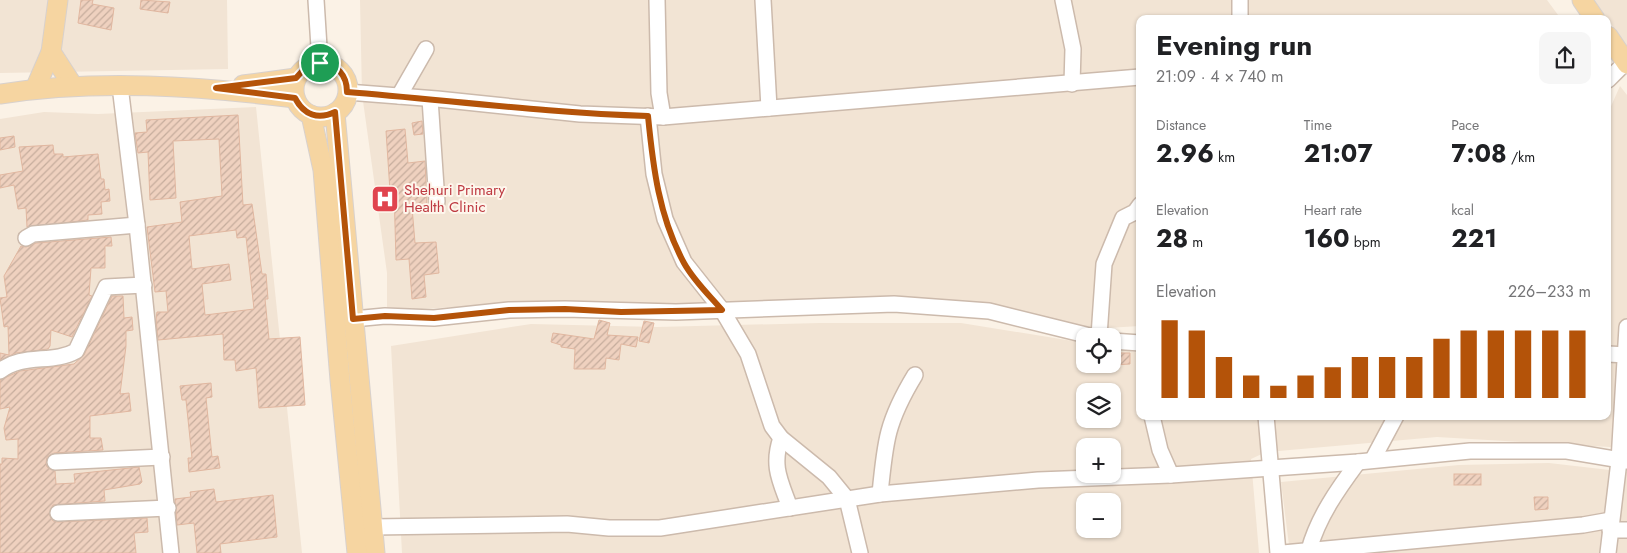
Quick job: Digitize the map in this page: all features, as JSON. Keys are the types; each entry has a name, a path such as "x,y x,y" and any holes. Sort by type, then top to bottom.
{"main road":[{"path":"35,89 51,52 58,0"},
{"path":"1582,0 1592,15"},
{"path":"1611,40 1626,63"},
{"path":"51,52 73,86"},
{"path":"320,63 328,63 340,71 347,84 346,100 335,112 328,116 311,115 304,112 295,98 294,85 296,78 306,67 320,63"},
{"path":"216,88 296,78"},
{"path":"0,94 73,86 120,86 216,88 295,98"},
{"path":"335,112 375,553"},
{"path":"311,115 324,184 340,380 357,553"}],"street":[{"path":"316,0 320,63"},
{"path":"657,0 659,93 656,116 654,174 665,219 684,262 722,310 748,354 764,407 772,426 781,438 829,477 846,499 860,553"},
{"path":"763,0 769,108"},
{"path":"1063,0 1073,49 1072,84"},
{"path":"1240,0 1240,15"},
{"path":"398,96 426,48"},
{"path":"1611,77 1626,63"},
{"path":"347,92 580,114 656,116 954,91 1136,82"},
{"path":"120,86 144,285 168,508 171,553"},
{"path":"430,99 437,202"},
{"path":"1100,328 1104,264 1122,218 1136,211"},
{"path":"26,238 33,234 137,225"},
{"path":"0,371 11,364 30,359 61,358 76,351 106,287 144,285"},
{"path":"353,319 385,316 434,318 509,310 565,309 621,312 894,304 990,311 1076,332"},
{"path":"1608,553 1611,525 1623,461 1627,327"},
{"path":"1121,341 1136,343"},
{"path":"1611,354 1626,355"},
{"path":"880,494 888,429 900,400 914,375"},
{"path":"1153,420 1160,450 1171,475"},
{"path":"1266,420 1278,553"},
{"path":"1309,550 1314,531 1326,508 1366,460 1393,420"},
{"path":"781,438 777,450 776,468 790,508"},
{"path":"373,527 567,524 609,528 660,528 880,494 1038,480 1171,475 1480,451 1566,451 1623,461"},
{"path":"55,462 162,457"},
{"path":"58,513 168,508"},
{"path":"1283,553 1309,550 1382,548 1583,525 1611,525 1627,530"}],"shaded area":[{"path":"0,0 227,0 228,69 0,73"},
{"path":"360,0 1547,0 1558,15 1136,15 1136,326 1085,328 973,305 611,306 524,303 387,311 387,273 362,94"},
{"path":"1592,0 1627,0 1627,49 1611,24 1611,15 1602,15"},
{"path":"1620,86 1627,95 1627,448 1437,437 1266,452 1251,459 1259,553 402,553 391,346 531,324 657,327 820,323 961,323 1076,342 1076,373 1121,373 1121,349 1136,352 1136,420 1611,420 1611,106"},
{"path":"256,107 302,553 0,553 0,119 44,112 98,114"},
{"path":"1549,463 1627,472 1627,553 1290,553 1281,482 1459,465"}],"building":[{"path":"81,0 93,0 92,4 114,8 111,30 78,23"},
{"path":"141,0 170,2 168,13 140,9"},
{"path":"238,115 243,205 252,204 262,274 266,274 268,299 265,299 269,339 300,337 305,405 259,408 256,368 236,371 235,360 224,360 223,334 158,340 157,312 168,312 166,291 155,292 147,227 182,222 180,202 222,196 219,139 173,141 176,198 150,200 148,152 138,153 135,133 147,132 146,120","holes":["236,230 237,238 246,237 254,309 205,315 202,284 231,280 229,264 192,269 189,236"]},
{"path":"422,121 423,134 414,135 412,123"},
{"path":"405,129 408,163 425,161 427,205 412,207 415,243 436,242 439,273 424,275 426,297 412,299 409,259 396,260 394,190 390,191 386,131"},
{"path":"14,136 15,147 0,150 0,138"},
{"path":"53,145 54,154 63,154 63,157 98,154 101,179 104,179 105,190 109,189 110,201 101,202 102,214 88,215 88,220 27,227 26,208 18,209 14,185 0,188 0,175 23,171 19,147"},
{"path":"111,237 112,246 105,246 105,268 91,268 89,295 92,296 72,337 51,330 50,346 48,349 16,353 0,360 0,353 9,355 8,326 4,327 0,298 7,297 4,276 21,246"},
{"path":"112,296 123,296 124,318 132,317 133,330 126,331 120,394 129,393 131,411 90,416 90,438 101,438 103,450 54,453 47,457 46,463 47,467 55,471 56,484 75,483 74,474 139,467 142,482 140,484 104,490 105,501 53,505 49,514 53,521 58,522 147,518 148,532 134,533 136,553 0,553 0,464 2,464 2,458 18,459 18,439 6,440 4,428 10,407 0,409 0,380 20,371 74,364 84,355"},
{"path":"599,320 610,323 607,335 638,337 636,347 621,344 619,360 606,358 605,369 574,369 575,349 561,347 561,345 551,342 553,333 594,339"},
{"path":"644,321 654,323 649,343 639,341"},
{"path":"1121,353 1130,353 1130,364 1121,364"},
{"path":"211,383 212,397 206,398 212,457 218,456 220,468 189,472 188,458 192,458 186,400 182,400 180,386"},
{"path":"1454,474 1481,474 1481,485 1454,485"},
{"path":"214,489 216,502 273,495 277,537 220,544 221,553 197,553 194,523 177,525 175,499 191,497 190,492"},
{"path":"1534,497 1548,497 1548,509 1535,510"}],"place":[{"name":"Shehuri Primary Health Clinic","path":"385,199"}],"route":[{"path":"320,63 328,63 340,71 345,77 347,92 580,114 648,116 654,174 665,219 684,262 693,277 722,310 621,312 565,309 509,310 434,318 385,316 353,319 344,192 335,112 328,116 319,117 304,112 295,98 216,88 296,78 306,67 320,63"}]}
